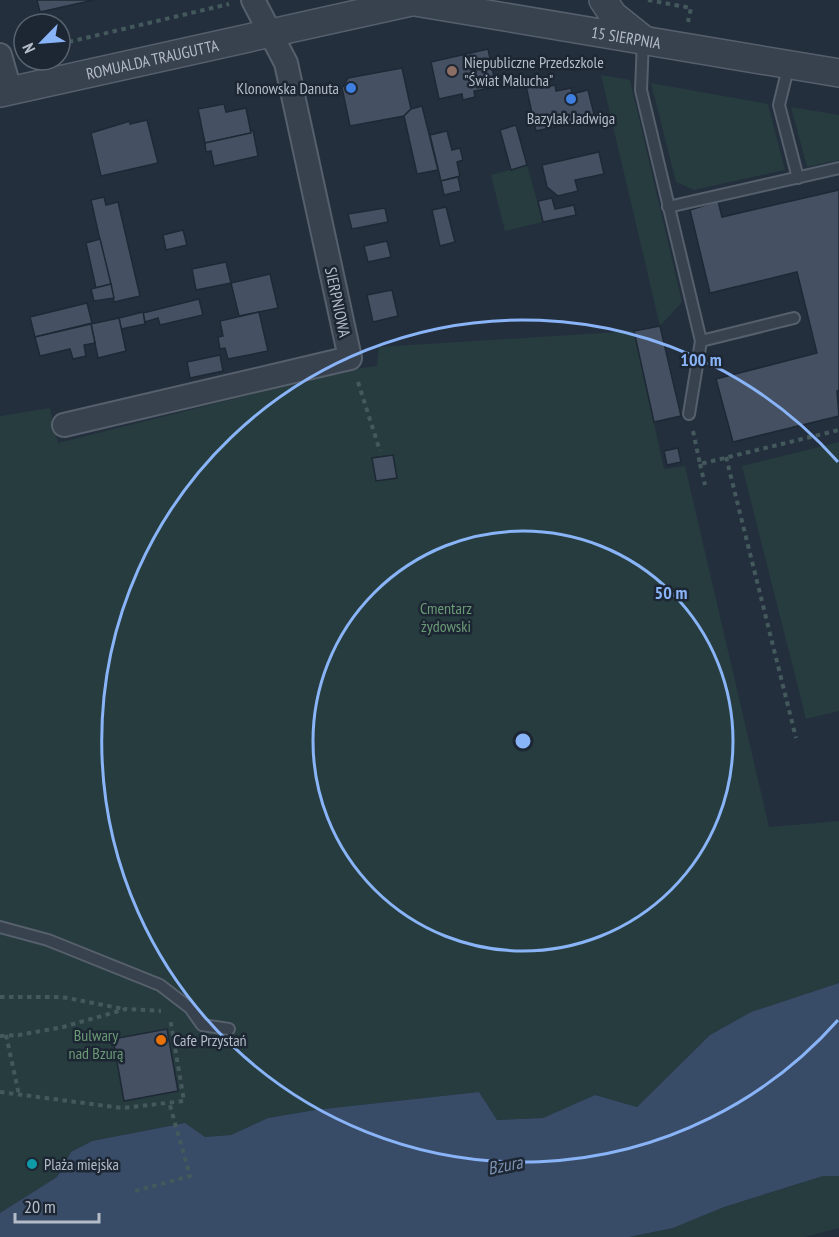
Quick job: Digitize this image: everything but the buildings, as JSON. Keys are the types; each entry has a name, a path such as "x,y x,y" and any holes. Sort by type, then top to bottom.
{"street":[{"path":"603,0 613,15 644,40"},
{"path":"245,1 270,33"},
{"name":"15 SIERPNIA","path":"417,1 839,73"},
{"name":"ROMUALDA TRAUGUTTA","path":"5,92 417,1"},
{"name":"SIERPNIOWA","path":"64,425 350,358 286,63 270,33"},
{"path":"0,55 5,92"}],"lane":[{"path":"644,40 641,90 701,341 689,414"},
{"path":"789,64 779,105 798,178"},
{"path":"668,207 839,168"},
{"path":"701,341 794,318"},
{"path":"0,927 48,940 136,974 172,993 190,1008 202,1025 229,1029"}],"path":[{"path":"648,0 691,8 688,26"},
{"path":"72,41 245,1"},
{"path":"357,379 380,451"},
{"path":"689,414 705,484"},
{"path":"700,464 839,430"},
{"path":"726,457 796,738"},
{"path":"0,997 62,997 126,1009 169,1011 184,1101 122,1108 0,1092"},
{"path":"0,1036 63,1027 126,1009"},
{"path":"6,1035 19,1095"},
{"path":"135,1191 190,1176 169,1102"}],"green space":[{"path":"601,75 630,80 682,302 660,326"},
{"path":"651,83 768,104 785,170 694,190 676,182"},
{"path":"791,107 839,115 839,160 807,167"},
{"path":"527,165 543,222 505,231 491,175"},
{"name":"Cmentarz żydowski","path":"634,331 664,469 685,466 769,827 839,821 839,983 751,1012 710,1035 637,1107 595,1095 543,1118 497,1120 479,1092 315,1110 268,1118 231,1135 205,1137 184,1123 92,1141 71,1152 57,1177 0,1213 0,416 50,408 58,443 354,369 377,366 379,347"},
{"path":"839,442 839,711 806,719 742,466"},
{"path":"823,1176 839,1176 839,1228 805,1237 629,1237 673,1228 724,1207"}],"water":[{"name":"Bzura","path":"839,983 839,1176 823,1176 724,1207 673,1228 629,1237 0,1237 0,1213 57,1177 71,1152 92,1141 185,1123 205,1137 231,1135 268,1118 315,1110 479,1092 497,1120 543,1118 595,1095 637,1107 710,1035 751,1012"}],"place":[{"name":"Niepubliczne Przedszkole \"Świat Malucha\"","path":"452,71"},
{"name":"Klonowska Danuta","path":"351,88"},
{"name":"Bazylak Jadwiga","path":"571,99"},
{"name":"Cafe Przystań","path":"161,1040"},
{"name":"Plaża miejska","path":"32,1164"}],"park label":[{"name":"Bulwary nad Bzurą","path":"96,1044"}]}
